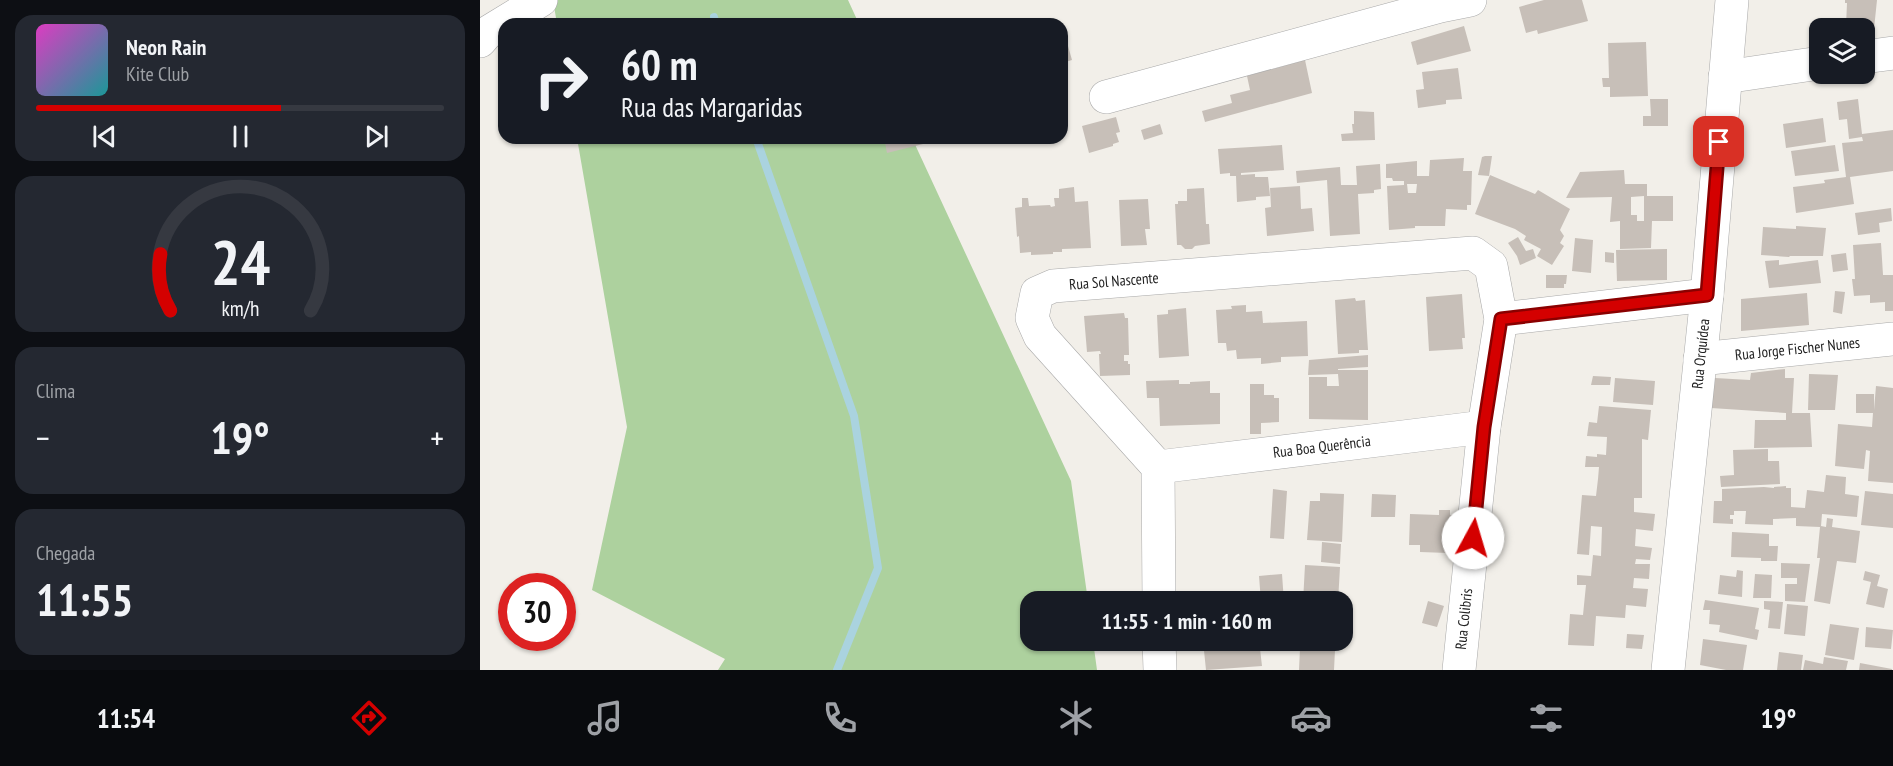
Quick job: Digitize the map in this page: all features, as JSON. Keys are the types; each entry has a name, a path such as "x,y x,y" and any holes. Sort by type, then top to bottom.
{"street":[{"path":"512,18 541,0"},
{"path":"1106,98 1440,6 1470,0"},
{"name":"Rua Orquídea","path":"1668,670 1707,295 1732,0"},
{"path":"480,41 498,26"},
{"path":"1875,55 1893,53"},
{"path":"1725,77 1809,65"},
{"name":"Rua Sol Nascente","path":"1158,467 1040,336 1032,318 1037,293 1053,286 1473,253 1491,266 1501,319"},
{"path":"1501,319 1707,295"},
{"name":"Rua Colibris","path":"1459,670 1484,427 1501,319"},
{"name":"Rua Jorge Fischer Nunes","path":"1700,359 1893,339"},
{"name":"Rua Boa Querência","path":"1158,467 1484,427"},
{"path":"1158,467 1159,591"},
{"path":"1160,651 1160,670"}],"green space":[{"path":"553,0 848,0 856,18 556,18"},
{"path":"578,144 915,144 1071,481 1087,591 1020,591 1020,651 1094,651 1097,670 718,670 725,659 592,590 627,427"}],"building":[{"path":"1544,0 1582,0 1588,21 1538,34 1537,30 1526,33 1519,7"},
{"path":"1845,0 1877,0 1875,19 1846,18 1847,3"},
{"path":"1464,26 1471,51 1417,65 1411,42"},
{"path":"1646,42 1648,96 1610,97 1610,87 1603,87 1602,78 1609,78 1608,43"},
{"path":"1068,46 1072,60 1068,61"},
{"path":"1305,60 1312,93 1205,122 1202,111 1232,103 1230,95 1250,90 1247,76"},
{"path":"1458,68 1462,99 1446,100 1446,104 1418,108 1416,90 1424,89 1422,72"},
{"path":"1650,99 1668,99 1668,126 1643,126 1643,116 1651,116"},
{"path":"1858,99 1862,134 1893,130 1893,171 1850,177 1854,204 1796,213 1793,187 1825,183 1824,180 1846,177 1842,143 1863,141 1862,137 1849,139 1847,119 1839,120 1837,102"},
{"path":"1354,111 1374,112 1375,140 1342,141 1341,134 1353,133"},
{"path":"1116,117 1120,132 1116,133 1119,142 1089,153 1082,126"},
{"path":"1823,118 1826,142 1786,148 1783,124"},
{"path":"1160,124 1163,134 1144,140 1141,130"},
{"path":"885,144 923,144 887,153"},
{"path":"1282,145 1284,170 1241,173 1241,175 1255,174 1255,177 1268,177 1270,196 1237,202 1236,176 1230,176 1230,173 1220,174 1218,149"},
{"path":"1835,145 1839,171 1795,176 1791,151"},
{"path":"1492,156 1489,176 1478,175 1482,157"},
{"path":"1464,158 1463,171 1472,171 1471,205 1467,205 1467,210 1446,209 1445,226 1415,226 1415,228 1389,230 1387,186 1404,185 1404,181 1393,181 1392,178 1386,178 1386,164 1417,161 1417,176 1429,176 1430,160","holes":["1407,184 1417,184 1416,193 1408,193"]},
{"path":"1380,164 1381,189 1374,190 1374,193 1358,194 1360,234 1330,236 1327,180 1297,183 1296,171 1340,167 1341,185 1357,185 1356,166"},
{"path":"1624,170 1625,184 1647,184 1647,196 1673,196 1673,221 1652,221 1651,248 1620,249 1620,221 1610,222 1612,197 1566,198 1580,172","holes":["1644,196 1644,221 1637,221 1637,215 1631,215 1631,197"]},
{"path":"1490,175 1535,194 1538,190 1570,209 1560,230 1564,236 1560,243 1564,246 1552,265 1537,256 1541,249 1524,240 1526,236 1515,229 1475,214"},
{"path":"1300,186 1301,209 1312,208 1314,231 1267,236 1265,208 1271,207 1270,188"},
{"path":"1074,187 1075,202 1088,201 1091,248 1062,249 1062,252 1053,252 1053,254 1020,253 1015,208 1022,207 1022,198 1028,198 1029,206 1050,205 1051,207 1055,206 1054,198 1059,198 1059,189"},
{"path":"1204,188 1206,224 1209,224 1210,244 1185,249 1177,245 1175,204 1178,204 1178,201 1187,201 1187,189"},
{"path":"1148,199 1150,229 1145,229 1147,245 1121,246 1119,200"},
{"path":"1891,208 1892,221 1879,223 1880,232 1858,235 1855,213"},
{"path":"1796,226 1826,228 1823,256 1761,255 1763,227 1796,229"},
{"path":"1518,237 1526,251 1533,249 1536,258 1520,265 1508,243"},
{"path":"1575,238 1593,240 1591,273 1572,271"},
{"path":"1881,243 1883,275 1893,275 1893,311 1885,311 1885,302 1870,303 1870,295 1854,296 1853,245"},
{"path":"1667,249 1667,280 1617,281 1616,250"},
{"path":"1605,252 1614,253 1614,263 1605,262"},
{"path":"1846,253 1848,270 1833,272 1831,255"},
{"path":"1779,260 1779,265 1818,260 1821,283 1769,288 1765,261"},
{"path":"1546,275 1567,275 1564,288 1546,288"},
{"path":"1835,291 1845,292 1842,314 1833,312"},
{"path":"1807,293 1809,325 1741,331 1741,299"},
{"path":"1462,294 1465,338 1462,338 1463,349 1429,351 1426,297"},
{"path":"1355,298 1356,301 1365,300 1368,350 1338,354 1335,300"},
{"path":"1246,305 1246,312 1262,311 1263,323 1307,321 1308,356 1281,357 1281,362 1261,364 1261,358 1237,359 1236,350 1227,351 1226,343 1218,343 1216,310"},
{"path":"1186,308 1189,356 1159,358 1157,315 1168,314 1168,310"},
{"path":"1124,313 1125,318 1128,318 1129,355 1124,355 1124,361 1130,364 1130,375 1100,376 1099,354 1101,354 1100,351 1087,352 1084,316"},
{"path":"1368,355 1368,367 1338,370 1368,370 1368,420 1309,419 1309,377 1327,377 1327,386 1339,386 1338,374 1308,375 1309,360"},
{"path":"1785,369 1785,378 1794,378 1792,413 1810,413 1812,447 1754,448 1755,420 1786,420 1786,413 1711,408 1715,378 1750,380 1751,373"},
{"path":"1809,374 1838,375 1835,410 1808,410"},
{"path":"1593,376 1611,377 1610,385 1591,385"},
{"path":"1615,378 1655,381 1653,405 1613,402"},
{"path":"1179,380 1179,384 1210,381 1210,393 1220,393 1220,424 1160,426 1159,398 1147,398 1146,381"},
{"path":"1250,384 1264,384 1264,395 1274,395 1274,398 1279,398 1279,422 1261,423 1261,434 1250,434"},
{"path":"1876,386 1893,388 1893,483 1868,481 1870,451 1866,450 1864,469 1835,466 1838,424 1872,427 1873,413 1856,413 1856,394 1874,394 1874,410"},
{"path":"1599,406 1651,410 1648,440 1642,439 1642,498 1634,498 1634,512 1655,514 1653,531 1636,529 1635,546 1652,548 1650,560 1636,559 1635,564 1650,564 1649,579 1634,578 1633,588 1648,589 1646,607 1626,605 1625,618 1596,616 1594,646 1568,645 1570,614 1583,615 1586,585 1577,585 1577,575 1591,576 1593,555 1601,556 1602,527 1591,526 1589,555 1577,554 1582,495 1596,496 1598,479 1599,467 1585,467 1586,456 1606,455 1607,437 1587,436 1589,422 1597,423"},
{"path":"1768,449 1768,461 1779,461 1780,484 1721,487 1720,476 1734,475 1733,450"},
{"path":"1826,475 1846,477 1845,494 1859,496 1857,517 1822,514 1821,526 1826,527 1827,518 1833,519 1832,527 1860,531 1856,563 1837,561 1830,604 1814,601 1820,558 1817,558 1820,527 1796,526 1796,518 1773,519 1773,525 1745,524 1746,511 1734,511 1734,515 1730,515 1733,524 1713,523 1714,501 1722,501 1722,489 1786,486 1786,488 1791,488 1791,507 1805,508 1807,490 1824,492"},
{"path":"1273,489 1287,491 1284,539 1270,538"},
{"path":"1865,491 1893,494 1893,528 1861,525"},
{"path":"1320,493 1344,494 1342,542 1307,540 1310,501 1320,501"},
{"path":"1372,494 1396,495 1395,517 1371,517"},
{"path":"1439,510 1450,510 1450,515 1461,515 1459,546 1449,546 1448,553 1420,552 1420,545 1409,545 1410,514 1439,515"},
{"path":"1732,532 1769,534 1769,546 1778,546 1777,561 1731,557"},
{"path":"1322,542 1341,544 1340,564 1321,562"},
{"path":"1781,563 1810,564 1805,602 1785,601 1785,584 1797,584 1797,578 1781,578"},
{"path":"1305,565 1340,567 1339,591 1304,591"},
{"path":"1737,570 1743,571 1742,597 1718,594 1720,575 1736,577"},
{"path":"1865,571 1880,575 1877,586 1888,589 1884,608 1866,604 1871,582 1863,580"},
{"path":"1282,574 1283,591 1260,591 1259,576"},
{"path":"1755,574 1772,575 1771,598 1753,598"},
{"path":"1705,600 1759,608 1755,629 1759,630 1757,640 1719,632 1720,625 1709,624 1710,610 1703,610"},
{"path":"1428,601 1444,606 1437,627 1422,623"},
{"path":"1764,601 1783,602 1780,629 1768,628 1770,610 1764,609"},
{"path":"1787,604 1808,606 1805,636 1784,634"},
{"path":"1830,624 1859,628 1854,660 1825,655"},
{"path":"1866,627 1893,630 1891,649 1865,647"},
{"path":"1627,634 1644,635 1642,649 1626,648"},
{"path":"1703,639 1747,645 1743,670 1726,670 1700,665"},
{"path":"1204,651 1260,651 1262,666 1206,670"},
{"path":"1300,651 1335,651 1334,670 1299,670"},
{"path":"1779,652 1803,655 1801,670 1777,670"},
{"path":"1824,657 1848,661 1846,670 1803,670 1805,660 1823,664"},
{"path":"1860,663 1892,669 1892,670 1859,670"}],"waterway":[{"path":"758,144 854,416 878,568 837,670"}],"route":[{"path":"1473,538 1484,427 1501,319 1707,295 1719,142"}]}
